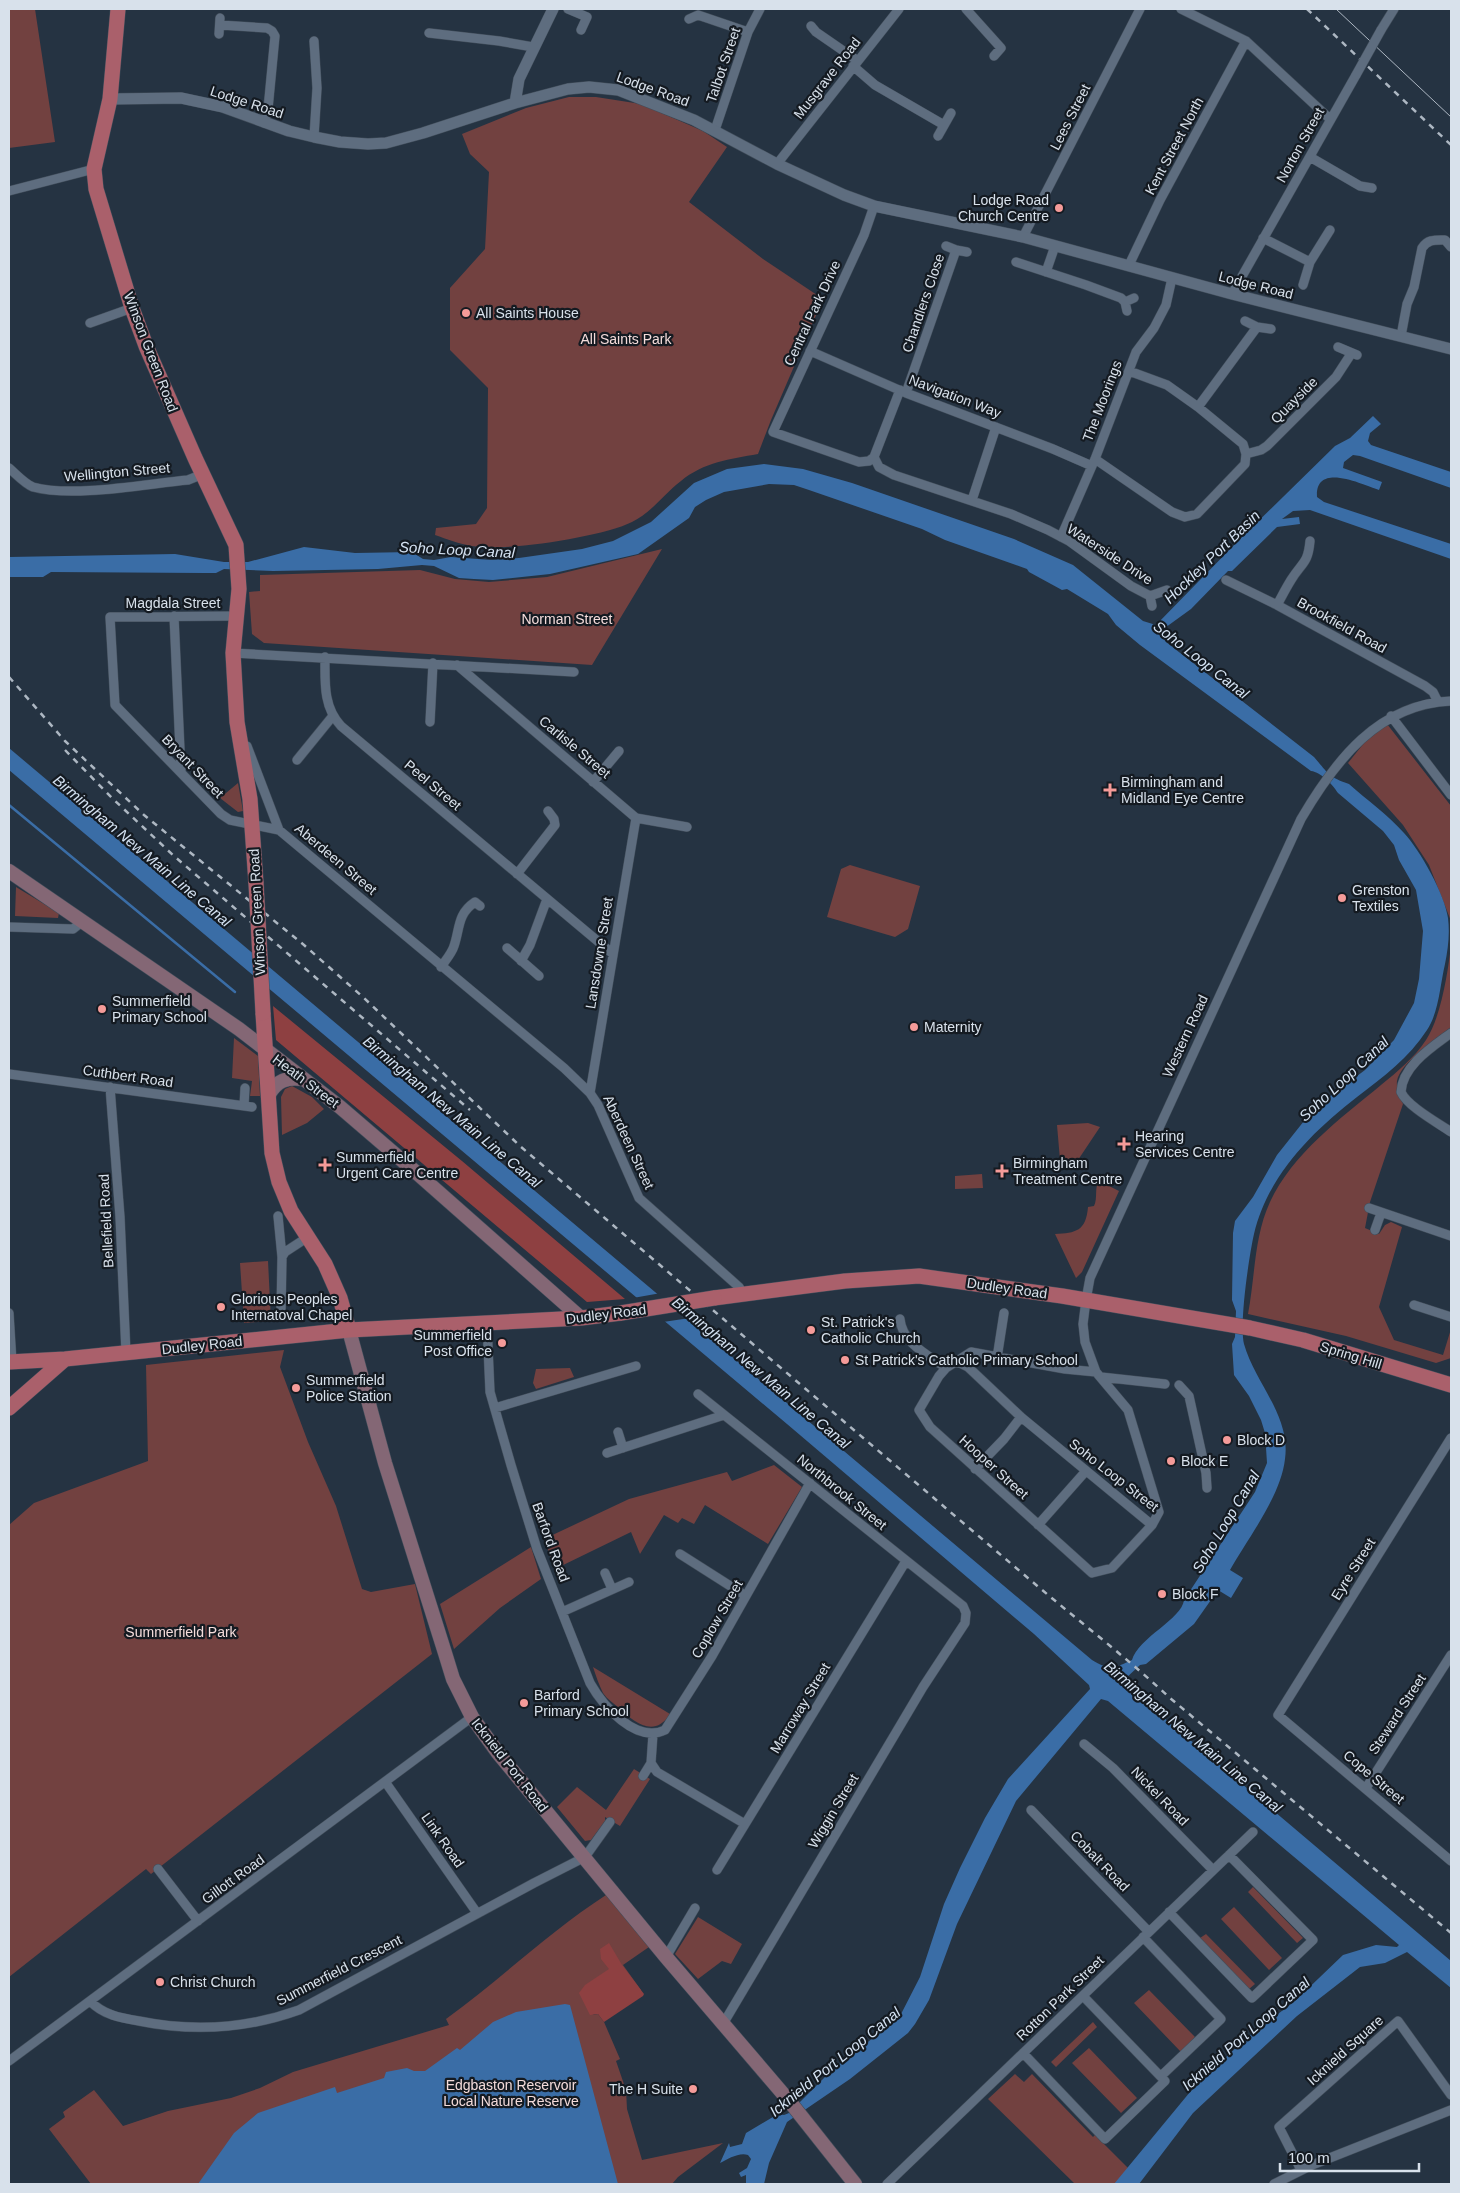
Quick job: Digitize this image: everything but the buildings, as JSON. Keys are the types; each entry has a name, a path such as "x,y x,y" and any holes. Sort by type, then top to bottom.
{"main road":[{"name":"Winson Green Road","path":"118,9 110,99 94,169 96,189 132,308 146,346 236,547 239,580 233,653 238,722 252,824 272,1153 279,1182 291,1211 325,1264 340,1298 349,1330"},
{"name":"Heath Street","path":"9,871 189,994 340,1107 581,1318"},
{"path":"268,1094 274,1085 282,1080 291,1077 302,1079"},
{"name":"Dudley Road","path":"16,1362 65,1359 349,1330 581,1318 845,1281 919,1276 1086,1300 1229,1324"},
{"name":"Spring Hill","path":"1229,1324 1302,1340 1451,1386"},
{"name":"Icknield Port Road","path":"349,1330 385,1463 440,1638 453,1678 472,1718 498,1753 666,1957 790,2102 855,2184"},
{"path":"14,1403 65,1359"},
{"path":"14,1403 27,1381 16,1362"}],"street":[{"path":"515,103 519,80 533,47 553,9"},
{"path":"568,9 587,18 581,30"},
{"name":"Talbot Street","path":"715,130 748,32 760,9"},
{"name":"Musgrave Road","path":"777,164 899,9"},
{"path":"966,9 1001,48 994,56"},
{"name":"Lees Street","path":"1022,237 1140,9"},
{"path":"1182,9 1246,41 1330,119"},
{"name":"Norton Street","path":"1232,294 1394,9"},
{"path":"696,14 748,32"},
{"path":"219,26 267,28 275,36 268,110 264,123"},
{"path":"813,32 856,64 875,85 944,125"},
{"path":"429,33 533,47"},
{"name":"Kent Street North","path":"1128,265 1160,200 1246,41"},
{"path":"314,42 317,88 314,137"},
{"name":"Lodge Road","path":"110,99 182,98 223,107 264,123 314,137 340,142 386,143 515,103 568,89 608,88 626,93 715,130 777,164 844,195 874,206 1022,237 1232,294 1451,349"},
{"path":"938,136 951,113"},
{"path":"1310,157 1360,186 1372,188"},
{"path":"9,191 94,169"},
{"name":"Central Park Drive","path":"874,206 864,235 773,432 859,462 869,461 874,457"},
{"path":"1302,285 1310,262 1330,230"},
{"path":"1263,238 1310,262"},
{"path":"1401,336 1425,242 1445,240 1451,247"},
{"name":"Chandlers Close","path":"946,246 967,252"},
{"path":"1046,272 1055,246"},
{"name":"Chandlers Close","path":"903,392 956,250"},
{"path":"1016,262 1121,298 1126,306 1134,298"},
{"name":"The Moorings","path":"1061,537 1093,463 1136,352 1154,328 1166,306 1172,278"},
{"path":"90,323 132,308"},
{"path":"1245,321 1257,327 1271,329"},
{"path":"1198,407 1257,327"},
{"name":"Quayside","path":"1246,454 1261,450 1267,446 1336,377 1354,354 1338,347"},
{"name":"Navigation Way","path":"810,351 903,392 1093,463 1172,512 1185,517 1197,514 1241,470 1245,464 1246,454"},
{"path":"1129,370 1167,385 1198,407 1239,440 1246,454"},
{"path":"874,457 903,392"},
{"path":"972,500 996,427"},
{"name":"Waterside Drive","path":"874,457 879,468 894,475 1011,514 1061,537 1131,586 1150,596 1167,590"},
{"name":"Wellington Street","path":"9,468 31,486 56,491 88,490 188,480 203,474"},
{"path":"1277,604 1292,577 1307,567 1310,541"},
{"name":"Brookfield Road","path":"1226,580 1277,604 1425,686 1433,692 1438,702"},
{"name":"Waterside Drive","path":"1150,596 1152,606"},
{"path":"174,616 181,772"},
{"name":"Magdala Street","path":"123,714 115,706 113,692 110,617 236,616"},
{"path":"233,653 574,672"},
{"path":"297,760 332,717 327,704 325,657"},
{"path":"430,722 433,663"},
{"name":"Carlisle Street","path":"456,665 636,818 686,827"},
{"name":"Western Road","path":"1098,1375 1086,1342 1083,1324 1090,1278 1301,819 1319,788 1343,759 1358,742 1391,716 1414,707 1451,701"},
{"name":"Bryant Street","path":"123,714 222,814 230,820 252,824"},
{"path":"1391,716 1451,795"},
{"name":"Peel Street","path":"332,717 613,954"},
{"path":"238,722 279,830"},
{"path":"593,782 619,751"},
{"path":"517,874 555,825 554,819 548,811"},
{"name":"Lansdowne Street","path":"590,1093 636,818"},
{"name":"Aberdeen Street","path":"252,824 279,830 564,1068 590,1093 613,1138 639,1198 704,1254 739,1287 742,1294"},
{"path":"521,962 530,945 547,899"},
{"path":"441,967 454,946 457,927 464,913 474,902 480,906"},
{"path":"9,927 73,929 83,921"},
{"path":"507,948 539,976"},
{"path":"1451,1033 1425,1053 1408,1073 1401,1087 1403,1098 1451,1132"},
{"name":"Cuthbert Road","path":"9,1074 248,1106 245,1088"},
{"name":"Bellefield Road","path":"110,1087 120,1217 126,1353"},
{"path":"1369,1208 1451,1236"},
{"path":"1375,1230 1381,1213"},
{"path":"278,1216 282,1258 281,1312"},
{"path":"282,1258 285,1252 308,1237"},
{"path":"1414,1305 1451,1317"},
{"path":"9,1313 16,1362"},
{"path":"998,1358 1004,1313"},
{"path":"900,1319 901,1330 909,1341 949,1366 971,1352 1098,1375 1165,1384"},
{"name":"Barford Road","path":"487,1324 490,1392 494,1408 537,1549 590,1683 599,1699 616,1716 646,1733 653,1734"},
{"name":"Soho Loop Street","path":"949,1366 960,1363 968,1367 1021,1417 1085,1472 1152,1525 1158,1512 1128,1410 1098,1375"},
{"path":"494,1408 636,1366"},
{"name":"Hooper Street","path":"949,1366 939,1376 919,1410 930,1427 1092,1573 1112,1568 1152,1525"},
{"path":"1180,1386 1189,1396 1206,1473 1207,1488"},
{"name":"Northbrook Street","path":"698,1394 963,1606 966,1612"},
{"path":"607,1453 724,1415"},
{"path":"975,1469 1004,1439 1021,1417"},
{"path":"618,1432 623,1448"},
{"name":"Eyre Street","path":"1278,1715 1451,1438"},
{"path":"1038,1525 1085,1472"},
{"name":"Coplow Street","path":"653,1734 665,1730 712,1656 810,1483"},
{"path":"680,1554 746,1596"},
{"name":"Marroway Street","path":"717,1870 906,1561"},
{"path":"604,1573 612,1589"},
{"path":"562,1612 629,1582"},
{"name":"Wiggin Street","path":"723,2024 923,1687 965,1623 966,1612"},
{"name":"Steward Street","path":"1366,1788 1451,1655"},
{"name":"Cope Street","path":"1278,1715 1451,1860"},
{"name":"Gillott Road","path":"9,2059 472,1718"},
{"path":"653,1734 651,1763 657,1772 745,1824"},
{"name":"Nickel Road","path":"1084,1744 1113,1768 1213,1870"},
{"path":"643,1776 648,1765 651,1763"},
{"name":"Link Road","path":"386,1783 478,1913"},
{"name":"Cobalt Road","path":"1031,1810 1146,1934 1221,2019 1161,2076"},
{"path":"585,1857 610,1822"},
{"name":"Rotton Park Street","path":"887,2184 1253,1832"},
{"path":"1169,1912 1252,1998 1313,1940 1229,1855"},
{"name":"Summerfield Crescent","path":"90,2001 98,2010 124,2018 164,2026 228,2027 278,2017 299,2010 585,1857"},
{"path":"158,1869 198,1921"},
{"path":"666,1957 695,1908"},
{"path":"1023,2053 1105,2139 1165,2081 1083,1996"},
{"name":"Icknield Square","path":"1301,2170 1279,2127 1398,2021 1451,2095"},
{"path":"1274,2184 1301,2170 1451,2110"}],"green space":[{"path":"9,9 35,9 55,142 9,148"},
{"name":"All Saints Park","path":"569,97 596,97 641,104 703,131 727,147 689,202 763,259 823,299 758,454 718,462 699,469 675,486 645,514 618,528 577,538 529,545 487,547 467,545 435,535 436,528 476,524 487,508 488,388 450,350 450,288 485,249 489,172 470,154 462,134 526,108"},
{"name":"Norman Street","path":"662,549 592,665 264,643 252,634 249,592 260,591 260,575 420,570 455,579 489,582 547,577"},
{"path":"1387,724 1451,806 1451,921 1429,865 1403,825 1348,763 1364,743"},
{"path":"238,783 243,811 238,812 220,798"},
{"path":"850,865 920,886 908,929 895,937 827,917 841,869"},
{"path":"16,887 59,913 58,918 15,916"},
{"path":"1451,945 1451,1027 1412,1059 1397,1081 1398,1093 1403,1104 1370,1202 1365,1228 1379,1234 1385,1225 1391,1222 1402,1227 1379,1307 1394,1340 1443,1355 1451,1329 1451,1358 1436,1363 1346,1336 1248,1314 1261,1229 1270,1202 1280,1184 1304,1152 1399,1070 1422,1046 1440,1007"},
{"path":"234,1038 258,1056 260,1096 250,1096 252,1081 232,1078"},
{"path":"292,1086 312,1097 324,1109 307,1123 282,1135 281,1097 285,1089"},
{"path":"1088,1123 1100,1127 1078,1160 1060,1160 1057,1125"},
{"path":"982,1174 983,1188 955,1189 955,1176"},
{"path":"1099,1181 1119,1191 1082,1272 1076,1278 1055,1234 1069,1233 1082,1226 1088,1207 1094,1206"},
{"path":"268,1261 271,1321 244,1323 240,1263"},
{"name":"Summerfield Park","path":"284,1350 280,1367 308,1442 336,1506 362,1589 371,1592 415,1584 432,1654 151,1874 146,1869 9,1977 9,1525 34,1503 148,1461 146,1365"},
{"path":"570,1368 574,1377 536,1389 533,1383 536,1369"},
{"path":"774,1465 802,1487 768,1544 705,1505 694,1524 682,1518 678,1523 664,1515 640,1554 631,1532 555,1569 544,1539 629,1499 727,1472 732,1481"},
{"path":"531,1547 541,1579 500,1608 454,1649 440,1604"},
{"path":"593,1667 670,1714 657,1726 651,1727 637,1722 624,1713 603,1693"},
{"path":"634,1769 650,1779 620,1826 605,1817 605,1821 591,1840 585,1841 557,1807 577,1787 606,1810"},
{"path":"1253,1887 1303,1938 1297,1943 1248,1892"},
{"name":"Edgbaston Reservoir Local Nature Reserve","path":"606,1895 649,1947 623,1965 641,1990 592,2015 598,2014 604,2022 620,2059 616,2061 626,2090 627,2109 642,2160 723,2143 678,2177 672,2184 91,2184 49,2129 65,2117 63,2112 94,2090 123,2126 168,2111 231,2098 260,2088 293,2072 449,2025 446,2019 565,1924"},
{"path":"1234,1907 1282,1958 1269,1970 1221,1919"},
{"path":"698,1917 742,1944 731,1964 722,1961 698,1979 675,1954"},
{"path":"1206,1934 1255,1984 1249,1989 1200,1938"},
{"path":"1149,1990 1195,2037 1181,2052 1134,2003"},
{"path":"1093,2022 1097,2027 1056,2067 1051,2062"},
{"path":"1089,2048 1137,2098 1121,2113 1072,2063"},
{"path":"1015,2074 1024,2082 1032,2074 1093,2137 1095,2135 1128,2168 1116,2183 1075,2184 988,2099"}],"shaded area":[{"path":"273,1006 462,1161 625,1299 587,1302 276,1040"},
{"path":"609,1943 622,1965 644,1994 604,2022 598,2014 590,2015 579,1993 585,1985 609,1969 601,1959 600,1949"}],"water":[{"path":"1373,416 1381,424 1370,433 1368,441 1371,445 1451,472 1451,488 1353,455 1344,462 1343,468 1382,482 1379,490 1341,478 1332,478 1324,480 1318,486 1317,497 1324,502 1451,544 1451,559 1310,510 1293,511 1282,519 1299,517 1300,524 1277,527 1232,571 1228,571 1191,609 1162,630 1166,642 1314,757 1329,774 1349,784 1404,833 1424,861 1437,885 1446,908 1449,930 1448,947 1439,998 1431,1023 1420,1040 1395,1066 1308,1140 1281,1174 1270,1193 1261,1213 1252,1244 1245,1290 1243,1334 1249,1358 1278,1414 1283,1428 1285,1459 1282,1473 1271,1502 1230,1570 1243,1578 1231,1598 1218,1590 1194,1624 1146,1664 1140,1665 1125,1679 1124,1684 1451,1961 1451,1988 1407,1952 1385,1963 1360,1967 1297,2016 1193,2113 1139,2184 1114,2184 1190,2092 1245,2039 1295,2001 1343,1955 1376,1945 1397,1947 1399,1945 1108,1701 1101,1699 1016,1801 957,1924 929,2000 915,2024 908,2033 850,2079 787,2122 769,2163 764,2184 746,2184 746,2175 741,2177 739,2173 747,2168 751,2159 748,2155 737,2155 720,2163 729,2143 730,2147 742,2144 746,2133 778,2114 784,2115 789,2113 834,2068 899,2018 920,1977 944,1904 985,1818 1008,1779 1090,1689 1089,1685 1034,1634 787,1424 9,770 9,748 1092,1660 1108,1667 1132,1660 1142,1644 1176,1614 1255,1492 1267,1463 1265,1433 1261,1420 1249,1396 1234,1375 1232,1344 1235,1337 1236,1311 1232,1300 1233,1233 1235,1221 1253,1197 1277,1155 1317,1106 1365,1070 1394,1040 1414,1003 1419,979 1423,931 1416,890 1399,860 1394,845 1383,831 1338,793 1326,779 1311,771 1140,645 1116,625 1108,614 1067,589 1062,590 1029,572 1027,569 945,540 922,529 794,485 769,484 724,492 695,507 689,518 638,554 550,574 493,580 459,578 434,566 422,565 378,569 273,571 224,569 216,573 51,572 43,577 9,577 9,557 175,554 224,562 248,562 304,547 355,553 412,552 423,559 434,560 451,557 491,560 519,558 582,549 613,541 651,522 694,483 727,469 764,464 803,469 852,483 1014,539 1073,565 1143,621 1156,625 1335,446 1350,438"},
{"path":"565,2004 570,2005 618,2184 198,2184 234,2133 258,2113 335,2087 337,2093 384,2078 386,2072 407,2068 414,2071 425,2071 457,2048 460,2050 493,2022 516,2012"}],"pier":[{"path":"661,1293 690,1318 663,1322 633,1298"}],"waterway":[{"path":"9,805 235,992"}],"tram line":[{"path":"1336,9 1451,117"}],"railway":[{"path":"1307,9 1451,145"},
{"path":"9,677 65,741 144,815 304,945 364,998 520,1146 1035,1584 1451,1933"},
{"path":"65,750 112,798 174,856 470,1110"}],"place":[{"name":"Lodge Road Church Centre","path":"1059,208"},
{"name":"All Saints House","path":"466,313"},
{"name":"Birmingham and Midland Eye Centre","path":"1110,790"},
{"name":"Grenston Textiles","path":"1342,898"},
{"name":"Summerfield Primary School","path":"102,1009"},
{"name":"Maternity","path":"914,1027"},
{"name":"Hearing Services Centre","path":"1124,1144"},
{"name":"Summerfield Urgent Care Centre","path":"325,1165"},
{"name":"Birmingham Treatment Centre","path":"1002,1171"},
{"name":"Glorious Peoples Internatoval Chapel","path":"221,1307"},
{"name":"St. Patrick's Catholic Church","path":"811,1330"},
{"name":"Summerfield Post Office","path":"502,1343"},
{"name":"St Patrick's Catholic Primary School","path":"845,1360"},
{"name":"Summerfield Police Station","path":"296,1388"},
{"name":"Block D","path":"1227,1440"},
{"name":"Block E","path":"1171,1461"},
{"name":"Block F","path":"1162,1594"},
{"name":"Barford Primary School","path":"524,1703"},
{"name":"Christ Church","path":"160,1982"},
{"name":"The H Suite","path":"693,2089"}],"water label":[{"name":"Soho Loop Canal","path":"457,550"},
{"name":"Hockley Port Basin","path":"1212,557"},
{"name":"Soho Loop Canal","path":"1201,660"},
{"name":"Birmingham New Main Line Canal","path":"142,851"},
{"name":"Soho Loop Canal","path":"1344,1079"},
{"name":"Birmingham New Main Line Canal","path":"452,1112"},
{"name":"Birmingham New Main Line Canal","path":"761,1373"},
{"name":"Soho Loop Canal","path":"1226,1522"},
{"name":"Birmingham New Main Line Canal","path":"1193,1737"},
{"name":"Icknield Port Loop Canal","path":"1246,2034"},
{"name":"Icknield Port Loop Canal","path":"835,2062"}]}
